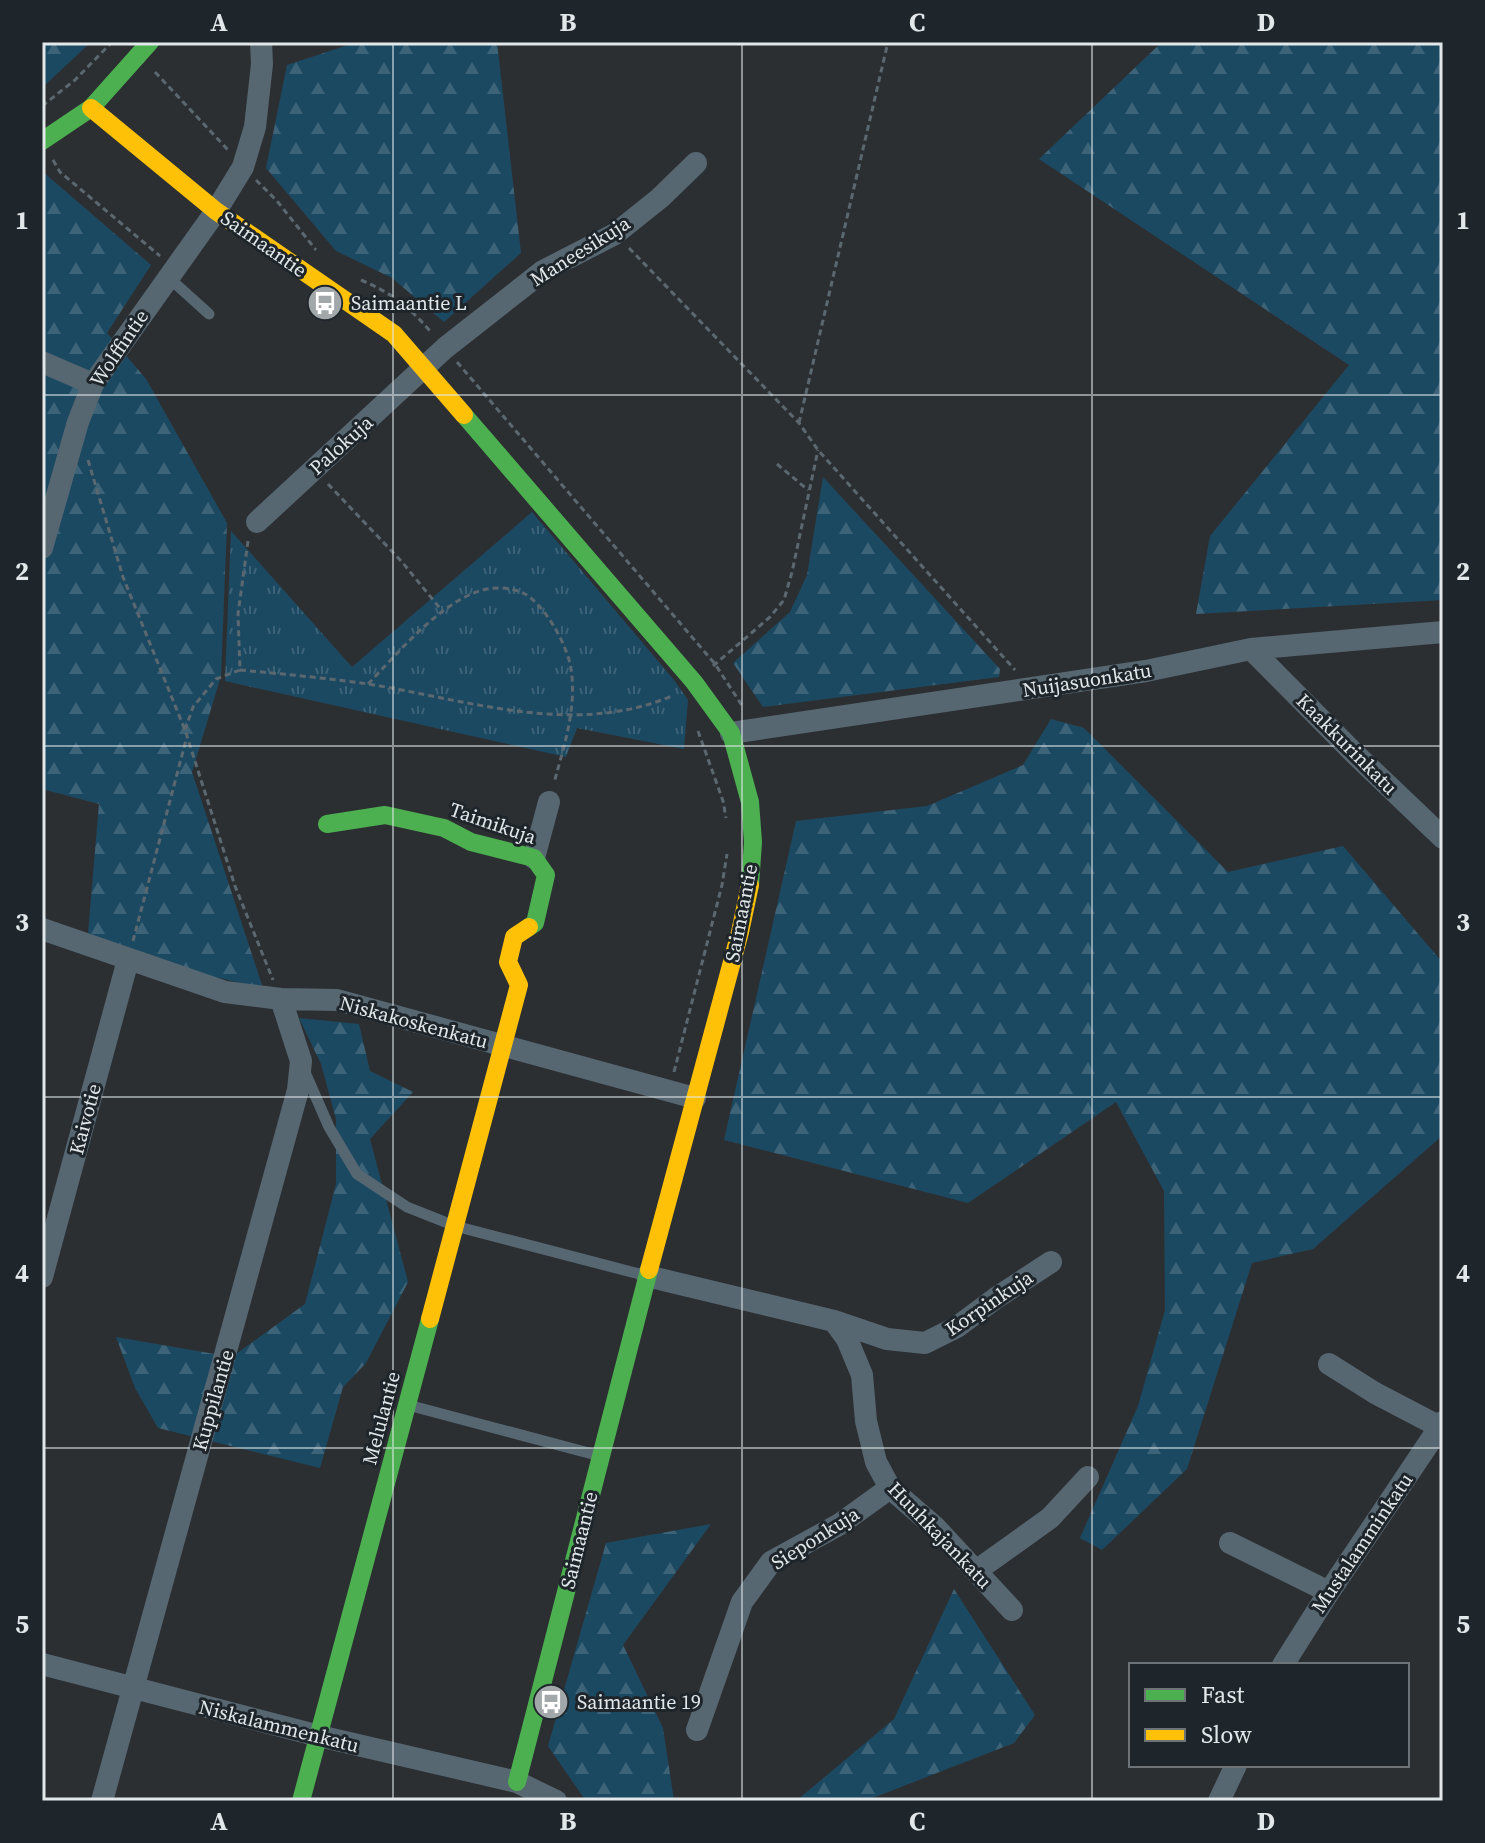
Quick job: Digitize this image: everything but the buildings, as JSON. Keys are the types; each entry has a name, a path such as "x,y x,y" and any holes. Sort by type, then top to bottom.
{"street":[{"name":"Wolffintie","path":"42,548 78,422 93,384 216,211 243,167 255,127 262,64 261,42"},
{"path":"45,147 91,108 144,49"},
{"name":"Saimaantie","path":"91,108 216,211 394,334 694,682 741,731 753,842 751,881 514,1792"},
{"name":"Maneesikuja","path":"425,368 445,348 543,271 615,234 660,198 696,163"},
{"path":"42,362 93,384"},
{"name":"Palokuja","path":"257,522 425,368"},
{"name":"Nuijasuonkatu","path":"741,731 1146,671 1251,649 1443,632"},
{"name":"Kaakkurinkatu","path":"1251,649 1443,838"},
{"path":"534,858 549,802"},
{"name":"Taimikuja","path":"327,824 385,815 444,828 471,842 534,858 546,875 535,923 514,937 508,962 519,985 504,1046"},
{"name":"Niskakoskenkatu","path":"42,929 225,992 281,999 337,1000 695,1098"},
{"name":"Kaivotie","path":"42,1277 128,960"},
{"name":"Kuppilantie","path":"102,1801 298,1090 301,1061 281,999"},
{"name":"Melulantie","path":"301,1801 504,1046"},
{"name":"Korpinkuja","path":"834,1321 887,1339 925,1343 957,1327 1051,1262"},
{"path":"647,1276 834,1321"},
{"name":"Huuhkajankatu","path":"834,1321 847,1339 862,1375 866,1421 876,1462 890,1488 935,1527 1012,1610"},
{"path":"1329,1364 1375,1393 1442,1425"},
{"name":"Mustalamminkatu","path":"1284,1663 1442,1425"},
{"path":"976,1571 1050,1518 1088,1477"},
{"name":"Sieponkuja","path":"697,1730 742,1602 771,1562 840,1524 890,1488"},
{"path":"1230,1543 1329,1592"},
{"name":"Niskalammenkatu","path":"42,1664 319,1736 514,1792"},
{"path":"1219,1801 1232,1767"},
{"path":"514,1792 556,1801"}],"lane":[{"path":"172,272 209,314"},
{"path":"301,1061 329,1127 357,1174 407,1207 455,1226 647,1276"},
{"path":"407,1404 601,1456"}],"path":[{"path":"42,106 75,80 112,42"},
{"path":"799,423 888,42"},
{"path":"144,49 320,255"},
{"path":"45,147 60,172 172,272"},
{"path":"615,234 799,423 818,450 1032,689"},
{"path":"357,279 388,291 414,313 715,664 741,701 741,731"},
{"path":"715,664 770,617 784,600 818,450"},
{"path":"86,452 123,577 185,730 235,886 281,999"},
{"path":"777,464 808,490"},
{"path":"314,469 402,562 443,612"},
{"path":"240,670 238,614 246,545 257,522"},
{"path":"367,684 443,612 469,595 497,586 524,593 541,608 560,635 571,667 572,716 549,802"},
{"path":"185,730 193,707 216,679 240,670 367,684 572,716 609,714 651,705 694,682"},
{"path":"697,727 723,801 727,829"},
{"path":"128,960 187,739"},
{"path":"669,1091 722,885 729,843"}],"green space":[{"path":"42,42 91,42 42,88"},
{"path":"357,42 497,42 521,253 444,322 392,278 336,251 266,168 287,65"},
{"path":"1162,42 1443,42 1443,600 1196,614 1210,536 1349,365 1039,159"},
{"path":"42,171 151,265 107,333 146,379 227,523 221,676 192,772 263,988 171,967 88,933 99,804 42,789"},
{"path":"823,477 1000,669 999,677 763,707 733,663 790,612 807,575"},
{"path":"532,512 688,700 684,749 577,728 566,757 225,681 231,531 352,667"},
{"path":"1051,719 1084,728 1228,872 1343,846 1443,963 1443,1135 1313,1249 1252,1263 1187,1469 1102,1550 1080,1538 1138,1406 1165,1310 1164,1191 1116,1102 968,1203 724,1140 796,821 927,806 1023,765"},
{"path":"299,1018 359,1024 370,1071 413,1092 370,1139 408,1282 366,1363 343,1387 320,1468 158,1428 135,1388 116,1337 232,1357 305,1304 336,1184 336,1119 321,1064"},
{"path":"711,1524 623,1645 663,1728 674,1801 586,1801 548,1746 606,1543"},
{"path":"954,1589 1035,1715 1014,1743 865,1801 796,1801 894,1719"}],"traffic: fast":[{"path":"42,141 91,108 150,42"},
{"path":"464,415 694,682 731,733 750,802 753,842 750,885"},
{"path":"327,824 385,815 444,828 471,842 534,858 546,875 535,923 529,927"},
{"path":"517,1782 649,1270"},
{"path":"301,1801 430,1319"}],"traffic: slow":[{"path":"91,108 216,211 394,334 464,415"},
{"path":"649,1270 750,885"},
{"path":"430,1319 519,985 508,962 514,937 529,927"}],"place":[{"name":"Saimaantie L","path":"325,303"},
{"name":"Saimaantie 19","path":"551,1702"}]}
